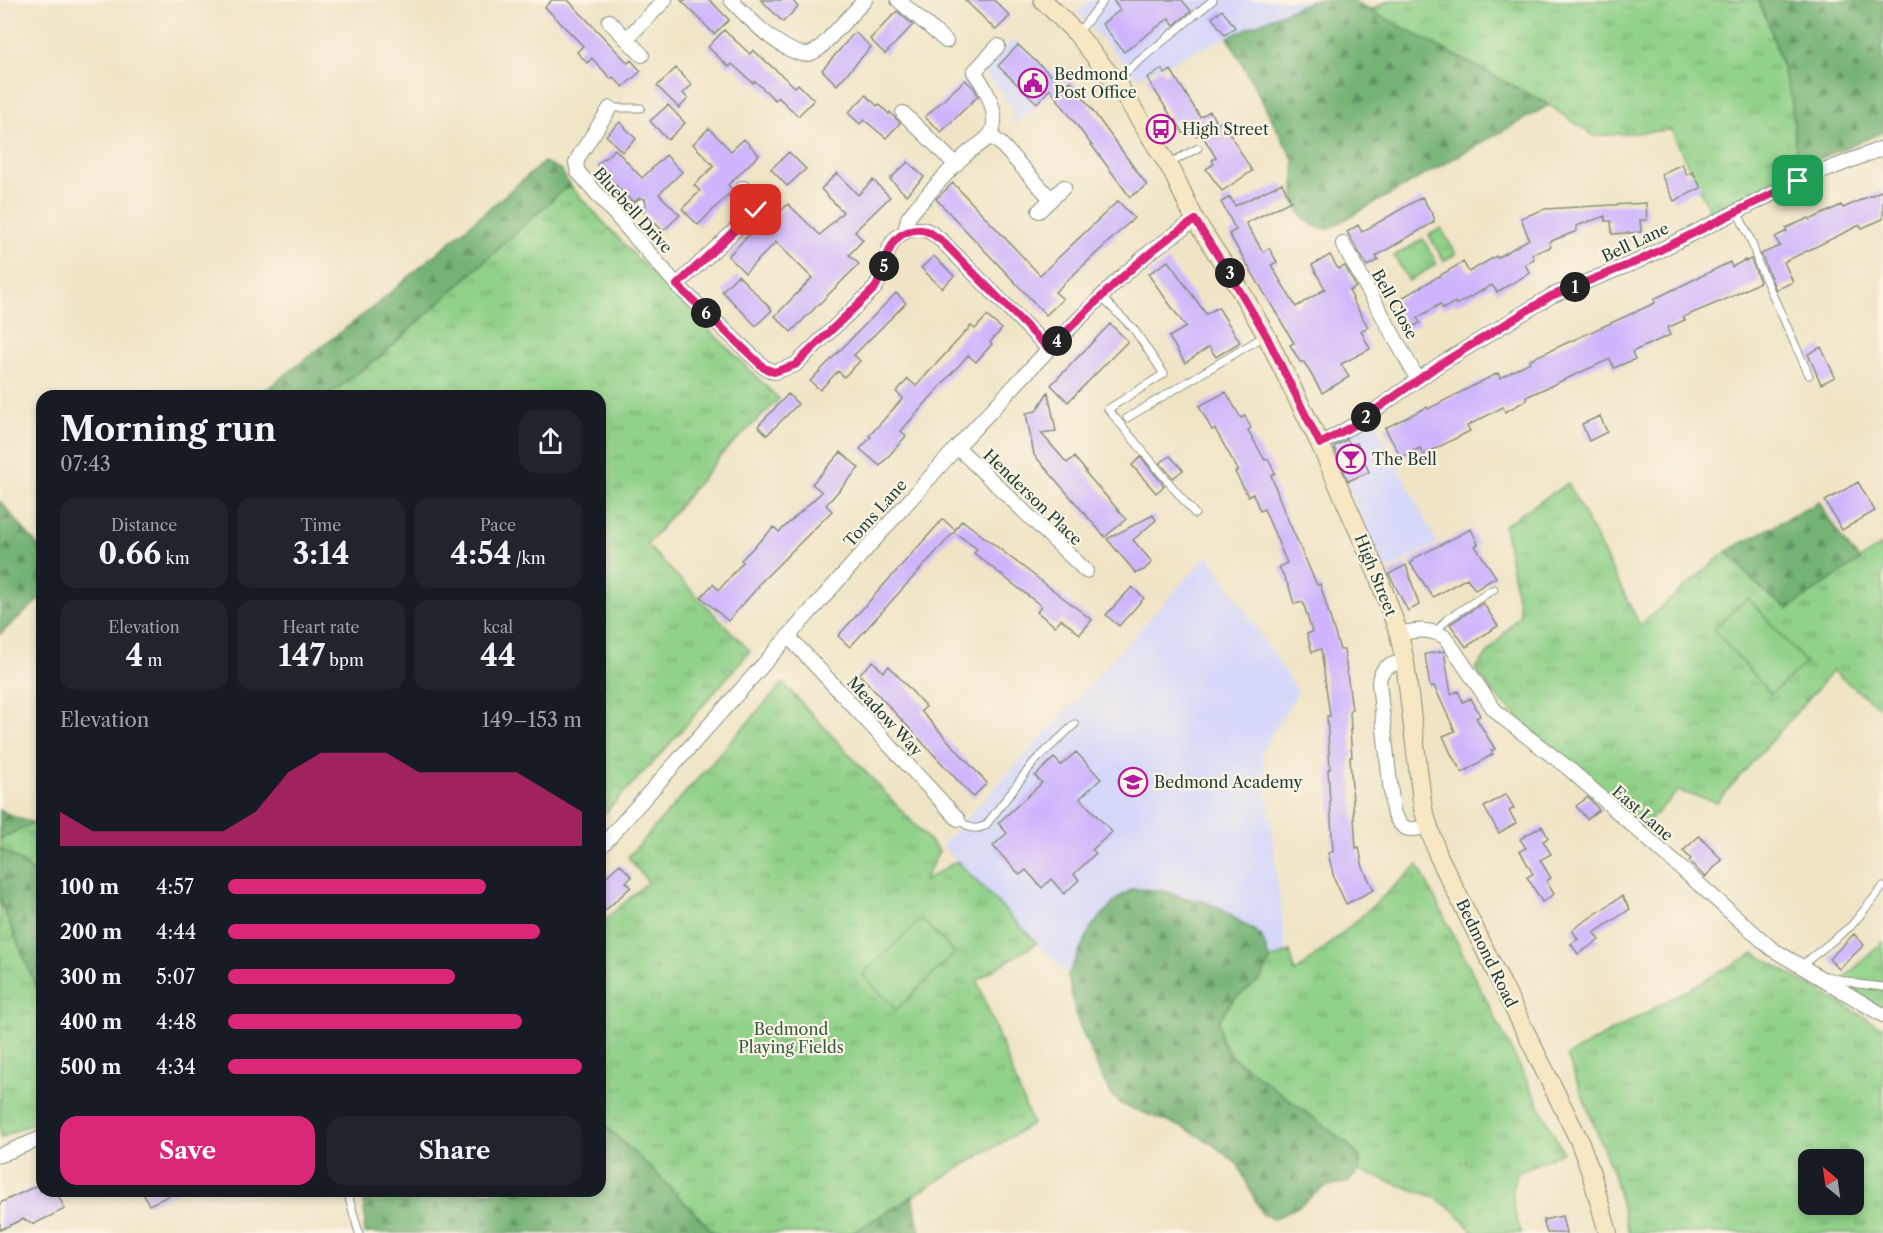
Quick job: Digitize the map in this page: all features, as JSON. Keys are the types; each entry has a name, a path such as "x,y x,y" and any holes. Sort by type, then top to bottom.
{"street":[{"path":"626,39 665,0"},
{"path":"730,0 760,29 794,51 804,54 812,53 820,48 865,0"},
{"path":"898,0 946,41"},
{"name":"High Street","path":"1043,0 1077,34 1114,81 1168,165 1195,220 1266,335 1320,444 1377,573 1399,634 1405,662"},
{"path":"609,21 642,55"},
{"path":"998,46 974,72 983,83 993,110 990,136 970,151 908,218 905,232 915,229 931,232 1049,349"},
{"name":"Bluebell Drive","path":"610,108 579,156 576,163 578,172 677,285 764,368 774,372 795,365 875,288 880,281 892,243 905,232"},
{"path":"903,113 956,165"},
{"path":"990,136 1000,143 1051,199"},
{"name":"Bell Lane","path":"1320,444 1354,425 1418,380 1551,296 1638,261 1798,181 1883,148"},
{"path":"1039,211 1064,187"},
{"path":"677,285 756,210 758,203 743,188"},
{"name":"Toms Lane","path":"606,841 957,447 1049,349 1150,252 1195,220"},
{"name":"Bell Close","path":"1343,244 1418,380"},
{"name":"Henderson Place","path":"957,447 1086,571"},
{"path":"1399,634 1416,630 1436,632"},
{"name":"East Lane","path":"1436,632 1445,637 1493,708 1503,718 1567,767 1772,949 1883,1015"},
{"name":"Meadow Way","path":"788,636 958,819"},
{"path":"1405,662 1386,666 1380,674 1379,682 1392,811 1397,822 1405,829 1416,830 1428,826"},
{"name":"Bedmond Road","path":"1405,662 1420,790 1428,826 1438,855 1579,1140 1608,1233"},
{"path":"0,1155 36,1140"}],"lane":[{"path":"1077,34 1104,0"},
{"path":"1114,81 1213,0"},
{"path":"610,108 641,108"},
{"path":"1168,165 1198,148"},
{"path":"620,221 641,203"},
{"path":"1737,211 1809,375"},
{"path":"1101,297 1133,328 1164,374 1108,409 1195,514"},
{"path":"1127,418 1266,335"},
{"path":"1436,632 1447,620 1494,589"},
{"path":"958,819 968,827 975,829 986,825 1034,762 1075,724"},
{"path":"1806,969 1851,926 1883,887"},
{"path":"1806,969 1858,984 1883,987"},
{"path":"348,1197 359,1233"}],"shaded area":[{"path":"1090,0 1312,0 1138,77 1077,13"},
{"path":"1014,39 1046,68 1061,75 1073,76 1013,125 1012,103 1007,102 1003,93 983,71"},
{"path":"1373,418 1437,543 1385,572 1328,442"},
{"name":"Bedmond Academy","path":"1208,555 1298,692 1262,750 1286,952 1270,960 1148,1057 942,846"}],"green space":[{"path":"1312,0 1351,0 1549,105 1328,229 1316,227 1303,218 1294,202 1294,161 1228,37"},
{"path":"1390,0 1758,0 1770,27 1791,97 1798,168 1711,213 1671,130 1594,136 1546,103 1370,11"},
{"path":"1758,0 1883,0 1883,132 1798,168 1791,97 1770,27"},
{"path":"544,162 561,170 570,186 382,355 335,390 266,390 377,304"},
{"path":"570,186 633,254 779,399 722,454 647,545 750,651 660,755 606,812 606,390 335,390 382,355 562,190"},
{"path":"1441,228 1456,254 1444,261 1429,235"},
{"path":"1423,239 1437,264 1409,281 1394,256"},
{"path":"1568,483 1640,625 1727,551 1755,582 1788,608 1883,544 1883,708 1833,671 1717,802 1678,791 1642,828 1517,717 1475,669 1520,614 1504,525"},
{"path":"0,501 36,544 36,602 0,634"},
{"path":"1819,502 1843,541 1860,560 1788,609 1755,583 1727,551"},
{"path":"1748,598 1806,663 1771,694 1713,629"},
{"name":"Bedmond Playing Fields","path":"783,683 939,851 924,881 957,861 1037,943 977,980 1032,1124 852,1233 714,1233 657,1174 606,1127 606,919 648,882 628,857"},
{"path":"0,810 14,817 33,823 0,839"},
{"path":"36,823 36,877 23,864 0,849 0,839"},
{"path":"0,849 23,864 36,877 36,986 0,901"},
{"path":"1418,865 1563,1152 1517,1173 1513,1196 1521,1233 1473,1233 1457,1213 1434,1197 1359,1171 1360,1158 1348,1144 1234,1058 1221,1042 1219,1020 1233,1000 1261,979 1270,960 1290,951 1295,973"},
{"path":"1132,889 1162,890 1184,898 1203,901 1219,908 1261,935 1270,960 1261,979 1233,1000 1219,1020 1221,1042 1234,1058 1348,1144 1360,1158 1359,1171 1348,1182 1324,1187 1299,1206 1274,1219 1262,1214 1238,1165 1210,1142 1184,1128 1121,1104 1113,1097 1101,1076 1076,1017 1068,975 1092,926 1118,898"},
{"path":"0,901 36,986 36,1123 0,1138"},
{"path":"921,919 955,953 896,1010 863,975"},
{"path":"1883,942 1883,1010 1838,984"},
{"path":"1754,953 1883,1028 1883,1233 1629,1233 1613,1173 1567,1056"},
{"path":"608,1128 657,1174 714,1233 364,1233 363,1197 606,1197 606,1129"},
{"path":"913,1196 920,1233 852,1233"}],"building":[{"path":"552,0 568,0 628,63 631,60 641,71 623,87 613,77 611,79 592,58 587,63 577,52 583,46 545,7"},
{"path":"681,0 710,0 729,20 714,34"},
{"path":"761,0 792,0 798,7 783,22"},
{"path":"965,0 994,0 1010,16 996,30"},
{"path":"1113,0 1182,0 1191,11 1174,25 1169,18 1124,52 1102,24 1120,10"},
{"path":"1222,10 1235,27 1225,35 1212,18"},
{"path":"897,11 913,25 885,54 870,39"},
{"path":"724,30 750,54 753,50 795,87 798,84 814,100 798,116 778,97 775,100 732,64 729,67 708,47"},
{"path":"855,32 871,47 837,85 822,70"},
{"path":"1018,45 1063,86 1071,81 1147,185 1130,197 1050,89 1037,103 998,66"},
{"path":"676,68 692,85 683,93 688,99 679,108 657,86"},
{"path":"1161,69 1165,74 1171,70 1200,117 1210,111 1217,124 1222,121 1252,171 1222,191 1206,169 1214,164 1212,160 1216,158 1201,133 1196,136 1193,131 1185,136 1147,78"},
{"path":"965,80 974,88 978,96 941,132 925,117"},
{"path":"866,95 877,106 879,104 889,114 890,112 900,123 886,138 864,120 860,124 848,113"},
{"path":"668,105 685,123 668,140 650,121"},
{"path":"620,122 636,139 622,152 606,135"},
{"path":"709,128 731,151 744,139 759,155 728,185 733,190 698,225 682,209 700,191 694,185 714,166 693,144"},
{"path":"615,149 642,178 666,155 682,172 659,194 680,215 663,231 642,210 646,204 645,199 639,198 634,202 628,198 597,165"},
{"path":"789,152 806,169 787,186 771,169"},
{"path":"908,162 924,177 906,195 890,179"},
{"path":"1682,164 1687,175 1693,172 1701,188 1674,201 1661,174"},
{"path":"837,173 858,195 873,180 890,197 855,232 863,240 849,255 859,264 791,332 775,316 812,278 776,242 745,273 728,256 763,221 767,225 788,204 820,235 843,212 821,189"},
{"path":"953,183 1040,275 1118,201 1134,218 1055,292 1063,299 1046,315 936,199"},
{"path":"1282,183 1291,201 1246,223 1263,252 1269,248 1277,262 1271,265 1296,307 1325,289 1312,265 1330,255 1338,269 1345,266 1356,287 1349,291 1352,299 1368,327 1361,331 1370,349 1341,364 1349,377 1322,393 1304,362 1300,362 1290,345 1294,343 1229,234 1236,230 1221,202 1230,197 1235,206"},
{"path":"1883,190 1883,219 1862,228 1860,225 1784,262 1793,282 1776,290 1761,254 1780,246 1775,237 1787,231 1786,228 1809,218 1810,220 1841,205 1843,208"},
{"path":"1422,197 1434,217 1434,222 1376,256 1378,260 1367,266 1347,232 1358,225 1362,232"},
{"path":"1646,203 1647,220 1640,220 1641,232 1612,234 1611,221 1605,221 1605,216 1576,226 1577,231 1549,242 1551,247 1532,254 1534,259 1525,265 1530,273 1497,292 1492,285 1456,305 1455,302 1443,309 1440,304 1417,318 1420,323 1408,329 1393,303 1463,262 1469,272 1529,239 1521,218 1545,209"},
{"path":"934,256 954,276 942,288 921,268"},
{"path":"1751,259 1760,282 1683,317 1685,320 1667,328 1670,335 1632,352 1635,359 1614,368 1610,359 1526,397 1527,400 1505,412 1503,407 1467,426 1470,431 1423,455 1420,448 1401,457 1385,428 1498,373 1500,378 1530,362 1529,360 1655,303 1654,299 1730,262 1732,267"},
{"path":"1168,261 1206,314 1218,307 1240,342 1216,357 1209,347 1185,363 1169,337 1186,327 1148,274"},
{"path":"738,275 772,310 756,326 722,291"},
{"path":"896,293 906,303 854,355 860,361 844,377 838,371 820,390 810,381"},
{"path":"987,316 1002,329 990,342 992,344 976,362 968,355 901,431 906,436 880,466 860,449 903,398 896,392 908,379 916,386 971,326 975,329"},
{"path":"1110,324 1128,341 1068,402 1051,385"},
{"path":"1821,347 1835,377 1821,384 1808,354"},
{"path":"1048,392 1056,431 1041,433 1067,463 1074,457 1126,519 1105,537 1034,455 1026,413 1036,411"},
{"path":"1226,392 1241,418 1245,416 1251,428 1248,430 1275,473 1271,475 1284,511 1317,585 1320,584 1340,650 1344,650 1352,710 1350,710 1350,730 1352,757 1350,757 1356,848 1359,847 1363,868 1374,890 1346,904 1334,878 1328,853 1333,852 1328,769 1330,769 1327,716 1330,716 1321,649 1312,652 1307,634 1312,632 1303,602 1294,604 1279,567 1287,563 1264,509 1260,511 1253,494 1248,496 1235,472 1238,470 1199,406"},
{"path":"788,394 798,404 767,435 758,426"},
{"path":"1600,416 1607,432 1589,441 1582,424"},
{"name":"The Bell","path":"1347,439 1350,445 1357,443 1369,472 1348,481 1334,447"},
{"path":"841,452 859,468 826,505 832,511 758,585 728,621 701,597 713,584 719,590 743,562 741,560 774,527 779,532 822,492 812,484"},
{"path":"1170,456 1183,470 1173,478 1160,463"},
{"path":"1141,457 1164,486 1156,493 1132,465"},
{"path":"1858,482 1875,511 1842,530 1825,501"},
{"path":"1153,515 1156,520 1133,540 1152,562 1144,570 1136,573 1107,539"},
{"path":"943,519 955,530 962,520 1092,620 1080,634 1061,619 1055,626 1037,612 1041,606 974,553 977,549 954,532 850,647 838,636"},
{"path":"1471,529 1478,544 1475,546 1496,577 1475,590 1467,578 1433,597 1410,563 1414,561 1413,559"},
{"path":"1406,565 1419,605 1408,611 1389,574"},
{"path":"1132,587 1144,598 1119,626 1106,615"},
{"path":"1483,603 1498,626 1466,647 1450,624"},
{"path":"1444,651 1451,694 1458,691 1463,702 1471,698 1480,716 1476,718 1495,749 1491,751 1493,754 1462,773 1443,736 1455,731 1434,686 1430,687 1425,654"},
{"path":"873,661 883,672 889,666 926,707 921,711 987,783 973,797 859,674"},
{"path":"1076,752 1101,779 1080,798 1112,832 1092,850 1096,853 1074,874 1079,880 1064,894 1051,879 1042,888 1026,870 1020,875 993,846 1007,833 998,823 1042,783 1035,776 1054,758 1061,765"},
{"path":"1506,794 1514,808 1509,811 1516,823 1499,833 1484,807"},
{"path":"1588,797 1599,810 1587,819 1576,806"},
{"path":"1542,826 1548,838 1543,841 1551,854 1540,860 1551,878 1546,881 1554,894 1542,902 1527,877 1533,874 1520,851 1526,848 1520,839"},
{"path":"1699,836 1722,860 1705,877 1689,861 1691,859 1683,851"},
{"path":"620,864 632,877 626,882 631,887 606,910 606,877"},
{"path":"1622,896 1630,909 1594,933 1599,940 1578,954 1571,944 1578,939 1572,930"},
{"path":"1854,934 1864,945 1839,969 1829,959"},
{"path":"36,1186 36,1197 59,1197 65,1209 34,1224 23,1219 0,1230 0,1203"},
{"path":"145,1197 166,1197 149,1205"},
{"path":"1562,1216 1566,1233 1547,1233 1543,1220"}],"place":[{"name":"Bedmond Post Office","path":"1033,83"},
{"name":"High Street","path":"1161,129"},
{"name":"The Bell","path":"1351,459"},
{"name":"Bedmond Academy","path":"1133,782"}],"route":[{"path":"756,210 677,285 764,368 774,372 795,365 875,288 880,281 892,243 905,232 923,229 931,232 1049,349 1118,280 1150,252 1195,220 1266,335 1320,444 1354,425 1439,365 1551,296 1638,261 1798,181"}]}
